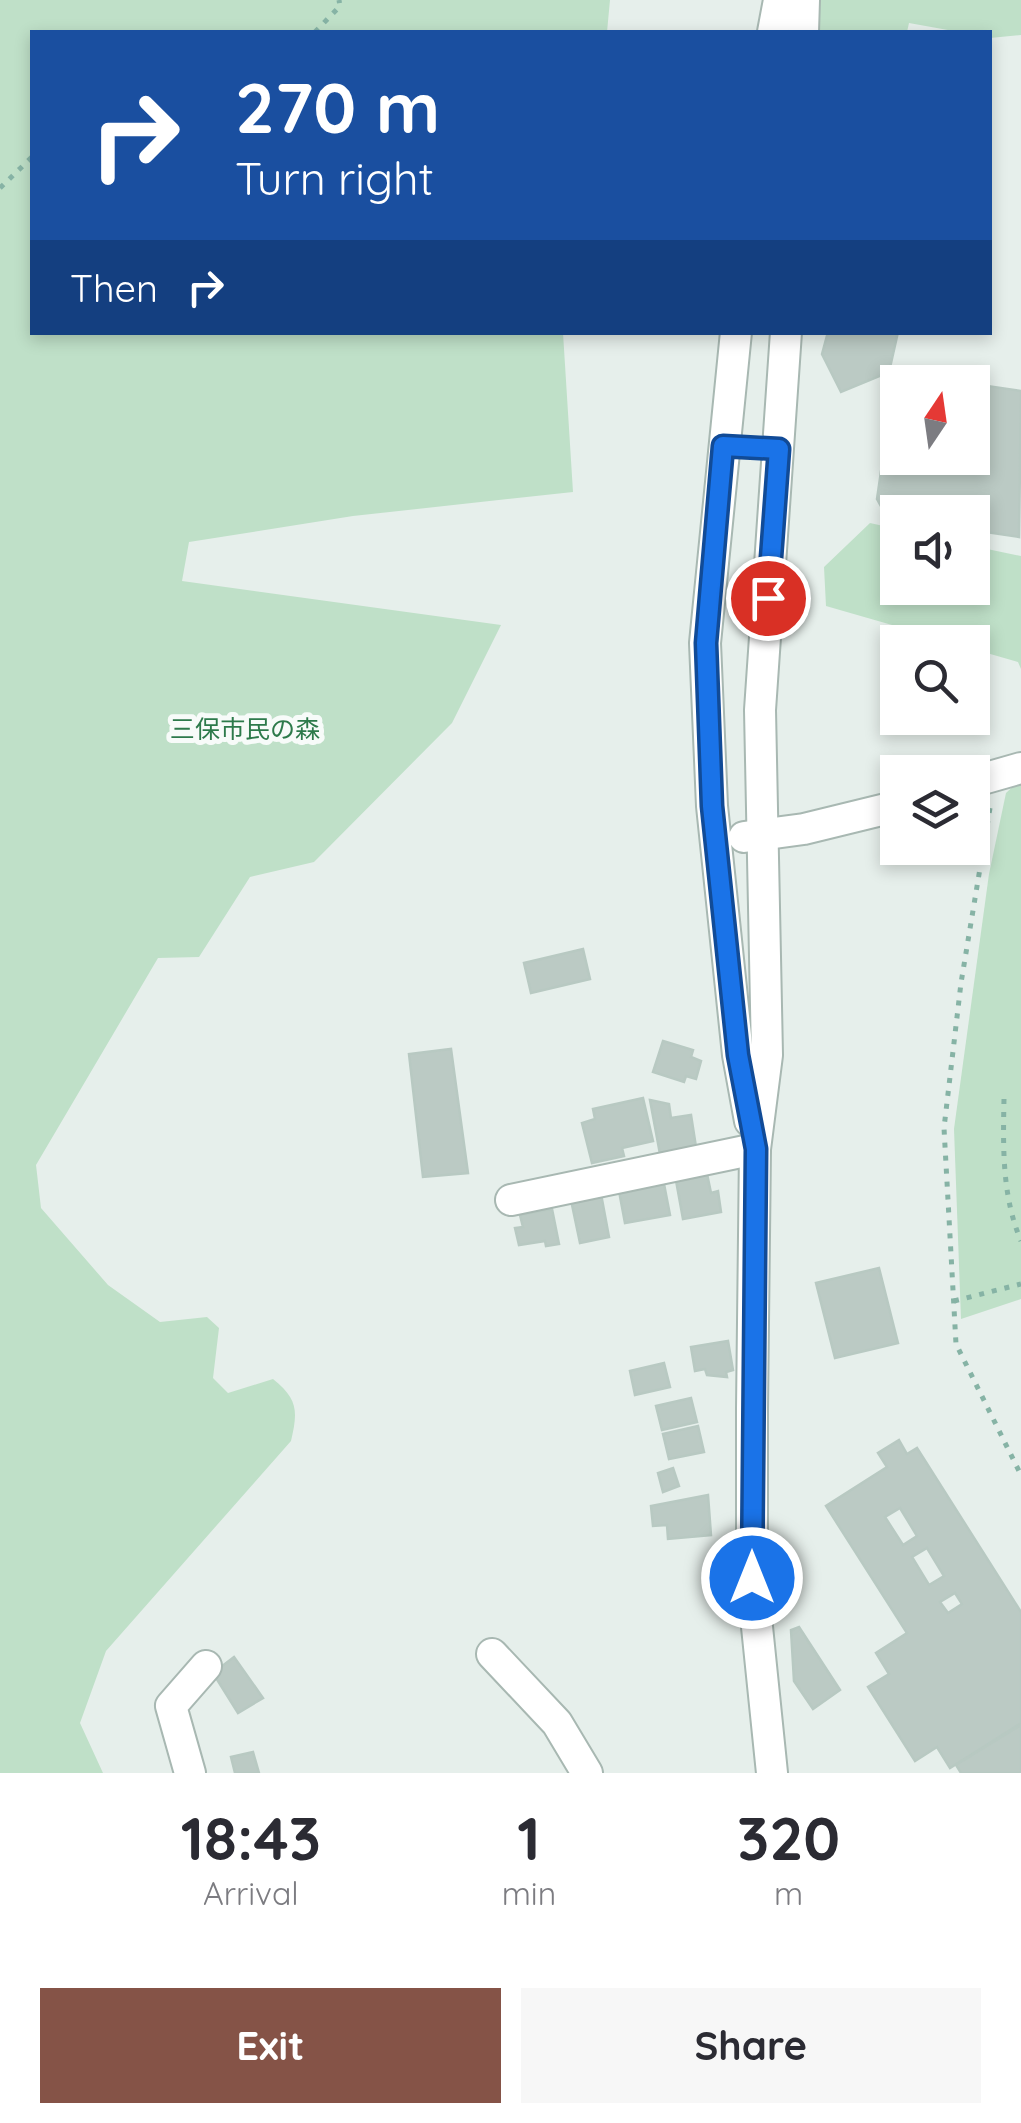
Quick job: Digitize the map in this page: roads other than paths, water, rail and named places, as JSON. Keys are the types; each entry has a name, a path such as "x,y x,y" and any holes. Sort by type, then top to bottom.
{"street":[{"path":"773,30 779,0"},
{"path":"804,0 804,30"},
{"path":"736,335 706,643 717,842 738,1055 756,1149"},
{"path":"772,1773 752,1578 756,1149 767,1055 760,710 786,335"},
{"path":"723,446 779,449"},
{"path":"717,842 880,810"},
{"path":"512,1200 756,1149"},
{"path":"492,1654 557,1723 587,1773"},
{"path":"190,1773 171,1706 206,1666"}],"park label":[{"name":"三保市民の森","path":"245,728"}]}
